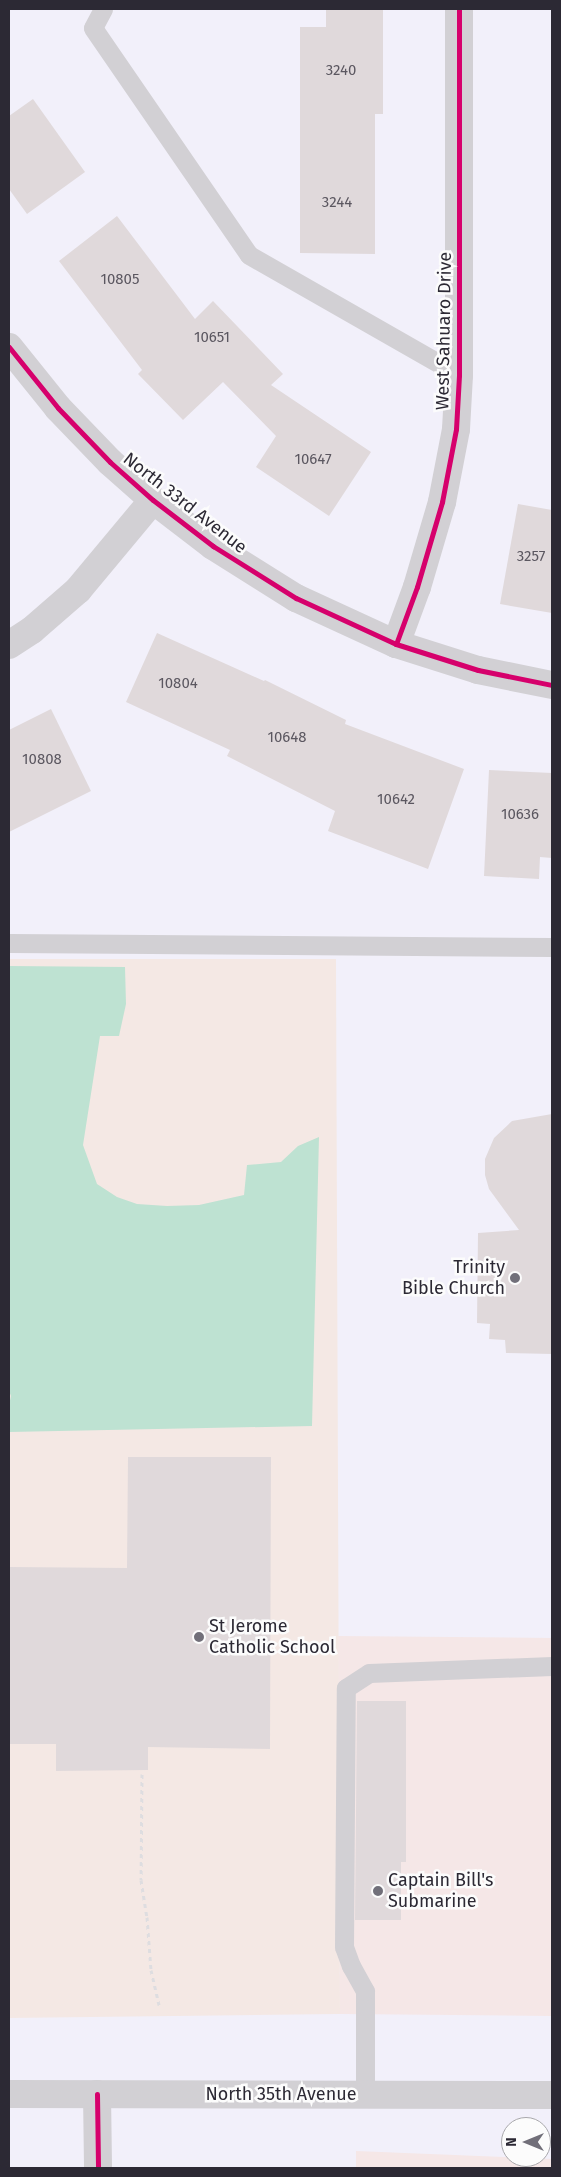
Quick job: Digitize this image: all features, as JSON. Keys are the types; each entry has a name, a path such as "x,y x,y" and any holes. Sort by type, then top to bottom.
{"street":[{"name":"West Sahuaro Drive","path":"396,644 417,587 442,502 456,429 460,375 459,9"},
{"name":"North 33rd Avenue","path":"9,347 58,408 110,462 153,500 213,546 296,598 396,644 478,670 552,685"},
{"path":"9,645 32,630 78,590 153,500"},
{"name":"North 35th Avenue","path":"9,2094 552,2095"},
{"path":"97,2094 98,2168"}],"lane":[{"path":"102,9 93,28 249,255 460,375"},
{"path":"9,943 552,947"},
{"path":"365,2094 365,1991 351,1966 344,1947 346,1688 369,1672 552,1666"}],"path":[{"path":"142,1774 141,1880 152,1970 159,2005"}],"shaded area":[{"path":"9,959 336,959 340,2014 9,2018"},
{"path":"338,1636 552,1638 552,2016 340,2014"},
{"path":"356,2151 501,2157 501,2167 551,2167 552,2159 552,2168 356,2168"}],"green space":[{"path":"9,966 125,967 126,1004 119,1036 100,1036 83,1145 97,1184 117,1197 137,1204 167,1206 199,1205 244,1195 247,1165 281,1162 298,1146 319,1137 312,1426 9,1432 11,1396 9,1391"}],"building":[{"path":"326,9 383,9 383,114 375,114 375,254 300,253 300,27 326,27"},
{"path":"33,99 85,172 27,214 9,189 9,116"},
{"path":"117,216 195,319 213,301 283,374 271,385 371,452 329,516 256,467 276,436 223,382 183,420 138,374 142,370 59,261"},
{"path":"518,504 552,510 552,613 500,604"},
{"path":"157,633 265,680 346,720 345,724 464,769 428,869 328,831 335,811 227,756 230,750 126,702"},
{"path":"51,709 91,791 9,832 9,730"},
{"path":"489,770 552,773 552,858 540,857 539,879 484,876"},
{"name":"Trinity Bible Church","path":"552,1114 552,1354 506,1353 505,1340 489,1339 490,1324 477,1323 478,1233 519,1230 489,1189 485,1175 485,1159 494,1138 512,1121"},
{"name":"St Jerome Catholic School","path":"128,1457 271,1457 270,1749 148,1747 148,1770 56,1771 56,1744 9,1744 9,1567 127,1568"},
{"path":"357,1701 406,1701 406,1862 401,1862 401,1920 355,1920"}],"cycle path":[{"path":"396,644 417,587 442,502 456,429 459,375 459,9"},
{"path":"9,347 58,408 110,462 153,500 213,546 296,598 396,644 478,670 552,685"},
{"path":"97,2094 98,2168"}],"place":[{"name":"Trinity Bible Church","path":"515,1278"},
{"name":"St Jerome Catholic School","path":"199,1637"},
{"name":"Captain Bill's Submarine","path":"378,1891"}]}
